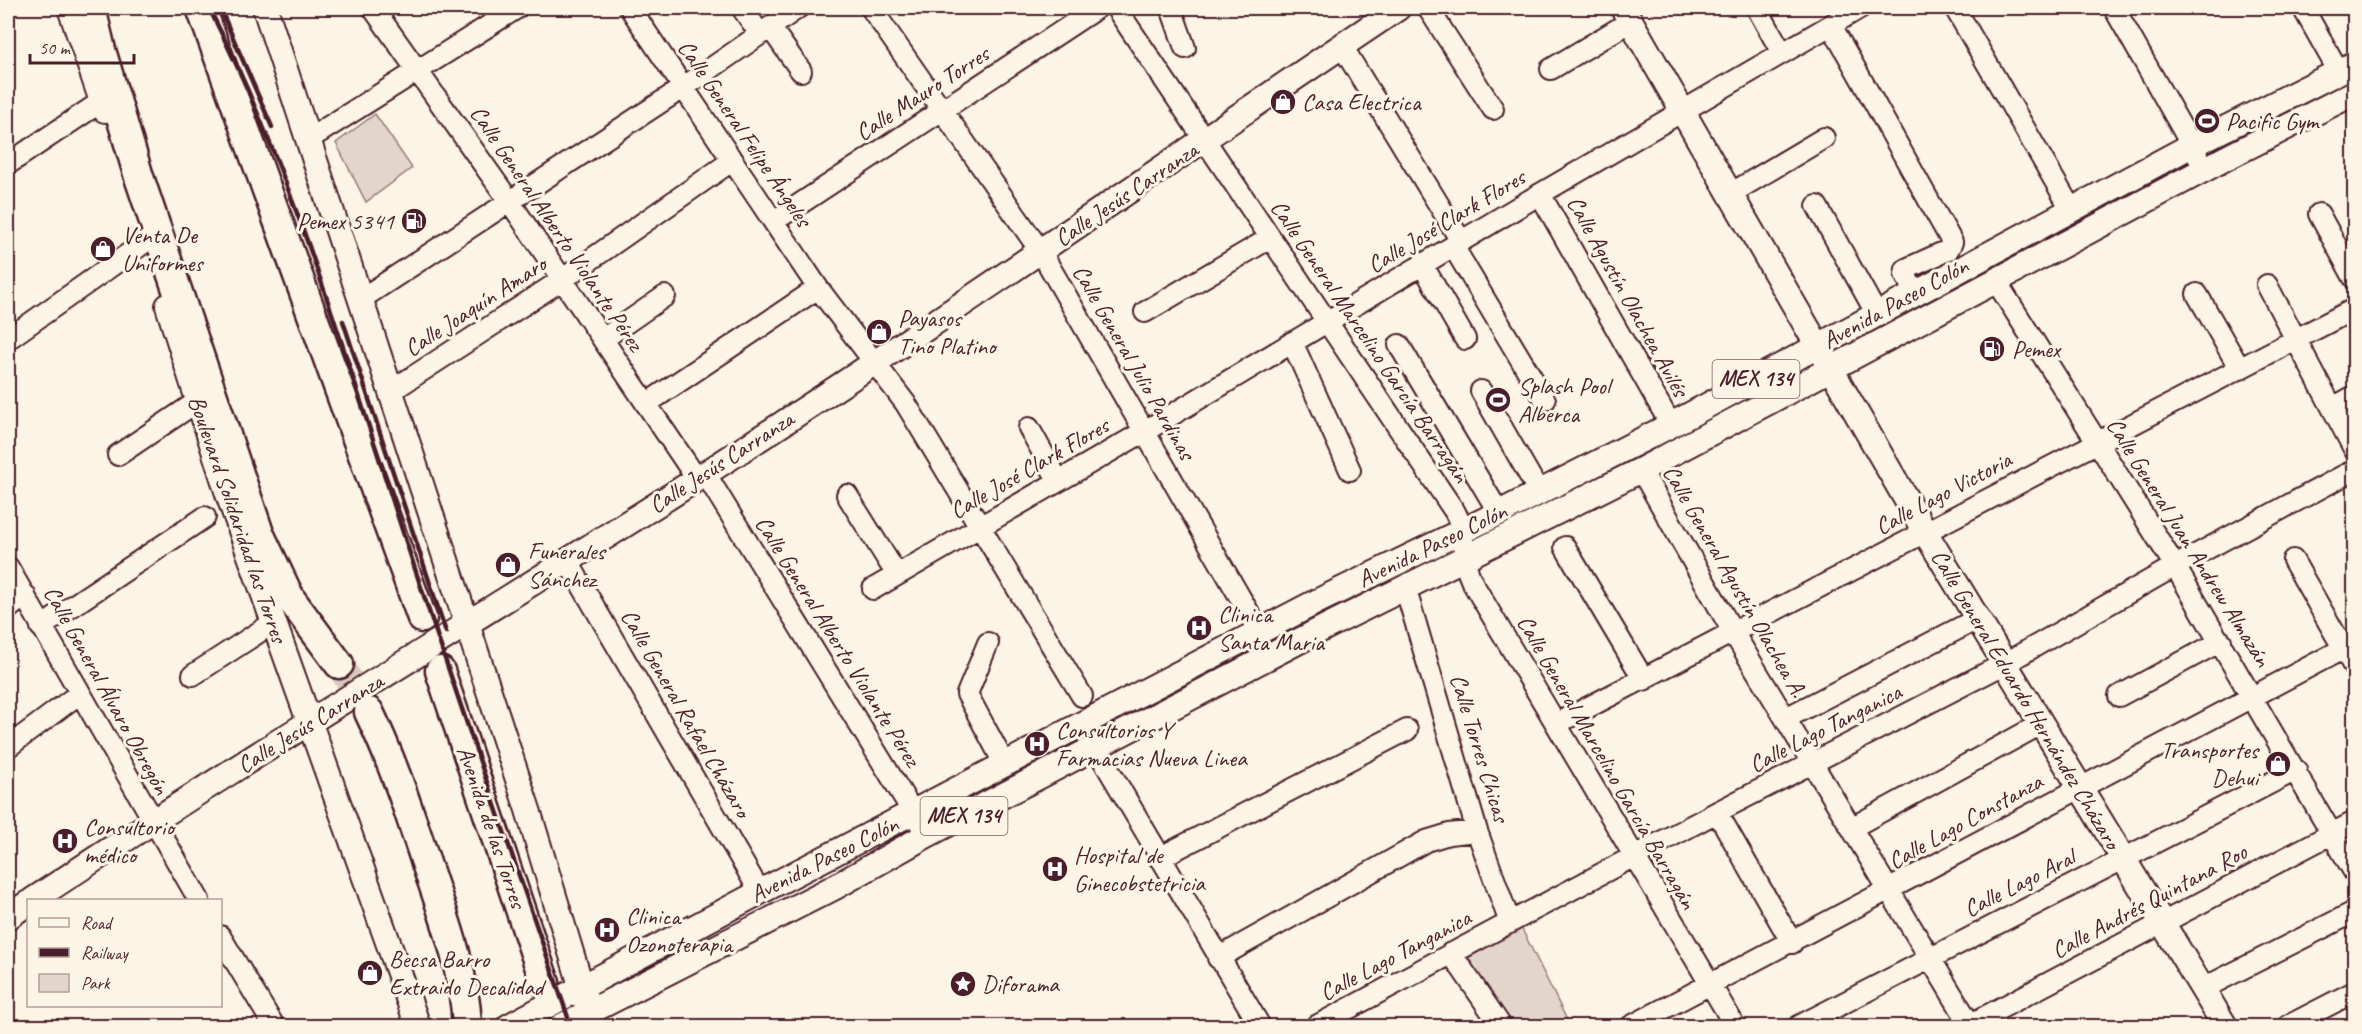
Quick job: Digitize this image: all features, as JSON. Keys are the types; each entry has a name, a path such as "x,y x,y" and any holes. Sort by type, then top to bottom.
{"highway":[{"name":"Boulevard Solidaridad las Torres","path":"91,8 101,50 139,177 259,532 290,598 339,664"},
{"path":"201,8 422,618"},
{"name":"Avenida de las Torres","path":"440,670 545,983"},
{"path":"369,712 388,752 457,955 465,994 467,1024"}],"main road":[{"name":"Boulevard Solidaridad las Torres","path":"70,8 273,623 311,723 418,1026"},
{"path":"265,8 528,810 593,1020"},
{"name":"Calle Jesús Carranza","path":"35,899 152,821 701,476 875,363 1342,46 1385,11"},
{"name":"Calle General Eduardo Hernández Cházaro","path":"1627,14 1925,532 2225,1026"},
{"name":"Avenida Paseo Colón","path":"509,1026 760,892 1314,603 1499,513 1671,424 2071,208 2347,68"},
{"path":"2296,93 2308,116"},
{"name":"Avenida Paseo Colón","path":"562,1026 593,1020 927,835 1326,627 1641,470 2205,169 2355,93"},
{"path":"1314,603 1326,627"},
{"path":"820,862 835,887"},
{"path":"8,917 27,904"}],"street":[{"name":"Calle General Alberto Violante Pérez","path":"373,8 510,202 646,404 701,476 927,835"},
{"path":"309,139 517,8"},
{"name":"Calle General Felipe Ángeles","path":"630,8 818,288 906,404 1082,696"},
{"path":"742,8 801,71"},
{"path":"361,299 684,87 798,8"},
{"name":"Calle General Julio Pardinas","path":"871,8 940,111 1041,252 1260,632"},
{"name":"Calle Mauro Torres","path":"774,221 1097,8"},
{"name":"Calle General Marcelino García Barragán","path":"1116,8 1455,512 1462,530 1463,559 1472,582 1734,1026"},
{"path":"1171,8 1185,48"},
{"path":"1428,8 1493,110"},
{"path":"1757,8 1782,53"},
{"name":"Calle José Clark Flores","path":"873,589 1145,431 1540,194 1860,8"},
{"path":"1955,8 2071,208"},
{"path":"2303,8 2347,68"},
{"path":"2117,9 2194,144 2205,169"},
{"path":"1551,69 1627,14"},
{"path":"1831,25 1950,236 1950,248 1905,271 1914,292"},
{"path":"1342,46 1545,400"},
{"path":"8,164 102,101"},
{"path":"1731,194 1824,138"},
{"name":"Calle Joaquín Amaro","path":"391,391 563,279 733,160"},
{"name":"Calle Agustín Olachea Avilés","path":"1540,194 1671,424"},
{"path":"1817,206 1876,314"},
{"path":"2319,214 2355,278"},
{"path":"1145,312 1270,238"},
{"path":"8,339 148,240"},
{"path":"1422,264 1465,339"},
{"name":"Calle General Juan Andrew Almazán","path":"1996,281 2221,640 2355,872"},
{"path":"2267,285 2355,449"},
{"path":"646,404 818,288"},
{"path":"2197,294 2240,369"},
{"path":"603,339 666,296"},
{"name":"Calle Lago Victoria","path":"1556,724 2355,309"},
{"path":"1292,342 1350,470"},
{"path":"1399,345 1499,513"},
{"path":"1481,391 1539,492"},
{"path":"2333,408 2355,396"},
{"path":"118,454 198,401"},
{"path":"1029,428 1058,480"},
{"name":"Calle General Agustín Olachea A.","path":"1641,470 1733,632 1891,890 1969,1026"},
{"name":"Calle Lago Tanganica","path":"1316,1026 1633,856 2004,664 2175,566 2355,470"},
{"path":"847,495 897,575"},
{"path":"41,627 205,517"},
{"path":"1565,547 1644,680"},
{"name":"Calle General Rafael Cházaro","path":"567,560 760,892"},
{"path":"2293,560 2349,646 2355,667"},
{"name":"Calle General Álvaro Obregón","path":"8,567 198,899"},
{"name":"Calle Torres Chicas","path":"1405,587 1477,831 1510,923"},
{"path":"8,609 25,595"},
{"path":"1786,718 1977,619"},
{"path":"193,675 273,623"},
{"path":"2119,696 2221,640"},
{"path":"988,643 966,694 1005,765"},
{"name":"Calle Lago Constanza","path":"1631,1026 2349,646"},
{"path":"8,747 80,693"},
{"path":"1853,827 2041,724"},
{"path":"1159,858 1407,730"},
{"path":"1096,748 1260,1026"},
{"name":"Calle Lago Aral","path":"1799,1026 1929,957 2296,770"},
{"path":"1717,812 1792,942"},
{"name":"Calle Andrés Quintana Roo","path":"1969,1026 2355,822"},
{"path":"1218,958 1426,841 1449,834 1477,831"},
{"path":"2202,989 2355,912"},
{"path":"222,939 274,1026"},
{"path":"1451,953 1501,1026"},
{"path":"2288,1026 2355,992"}],"green space":[{"path":"375,114 412,168 366,202 336,143"},
{"path":"1521,927 1570,1026 1511,1026 1466,959"}],"tunnel":[{"path":"339,664 369,712"}],"railway":[{"path":"209,8 265,131 313,258 440,644 571,1026"},
{"path":"220,8 272,127"},
{"path":"343,321 446,632"}],"place":[{"name":"Casa Electrica","path":"1283,102"},
{"name":"Pacific Gym","path":"2207,121"},
{"name":"Pemex 5341","path":"414,221"},
{"name":"Venta De Uniformes","path":"103,249"},
{"name":"Payasos Tino Platino","path":"879,332"},
{"name":"Pemex","path":"1992,349"},
{"name":"Splash Pool Alberca","path":"1498,400"},
{"name":"Funerales Sánchez","path":"508,565"},
{"name":"Clinica Santa Maria","path":"1199,628"},
{"name":"Consultorios Y Farmacias Nueva Linea","path":"1037,744"},
{"name":"Transportes Dehui","path":"2278,764"},
{"name":"Consultorio médico","path":"65,841"},
{"name":"Hospital de Ginecobstetricia","path":"1055,869"},
{"name":"Clinica Ozonoterapia","path":"607,930"},
{"name":"Becsa Barro Extraido Decalidad","path":"370,973"},
{"name":"Diforama","path":"963,984"}]}
